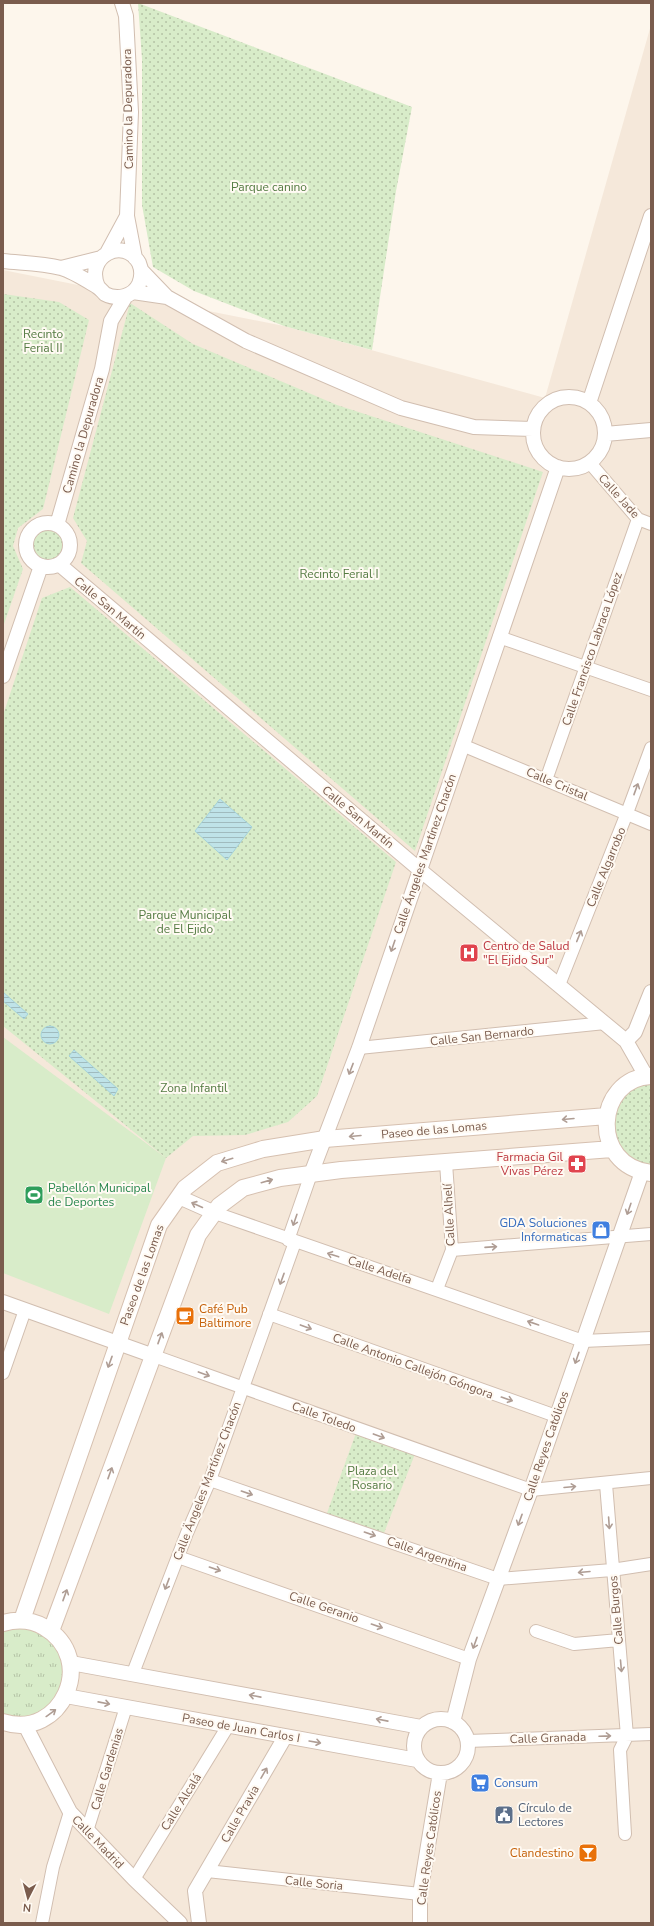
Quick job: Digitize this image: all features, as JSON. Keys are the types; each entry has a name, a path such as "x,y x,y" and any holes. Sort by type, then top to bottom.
{"main road":[{"path":"646,1173 625,1163 612,1149 606,1127 607,1116 612,1102 620,1090 632,1081 649,1076"},
{"name":"Paseo de las Lomas","path":"22,1620 159,1224 185,1188 216,1163 263,1149 325,1139 607,1116"},
{"path":"51,1631 198,1235 219,1206 243,1188 280,1178 341,1170 612,1149"},
{"path":"3,1623 22,1620 38,1623 51,1631 60,1640 67,1651 71,1663 71,1680 66,1696 56,1710 46,1717 25,1725 3,1724"}],"street":[{"name":"Camino la Depuradora","path":"122,3 126,16 131,112 127,216 135,258"},
{"name":"Camino la Depuradora","path":"104,255 127,216"},
{"path":"589,403 651,216"},
{"path":"61,268 122,251 135,258 142,272 168,297 246,341 401,408 474,427 533,429"},
{"path":"101,290 95,280 94,272 104,255"},
{"path":"3,260 61,268 110,296 129,294 168,297"},
{"path":"129,294 141,279 142,272"},
{"name":"Camino la Depuradora","path":"101,290 111,321"},
{"name":"Camino la Depuradora","path":"57,525 102,369 111,321 129,294"},
{"path":"566,398 578,398 589,403 598,411 604,422 605,434 601,450 590,463 580,468 569,469 558,467 547,462 539,453 534,441 533,429 537,418 544,408 554,401 566,398"},
{"path":"605,434 651,430"},
{"name":"Calle Jade","path":"590,463 638,519 651,524"},
{"name":"Calle Ángeles Martínez Chacón","path":"292,1241 312,1174 359,1048 558,467"},
{"name":"Calle Francisco Labraca López","path":"546,780 638,519"},
{"path":"43,524 57,525 63,528 70,540 69,554 60,565 47,568 34,563 27,551 28,537 37,526 43,524"},
{"name":"Calle San Martín","path":"60,565 420,870 559,985 605,1023 630,1036 649,1076"},
{"path":"3,676 40,566"},
{"path":"499,637 651,690"},
{"name":"Calle Cristal","path":"462,745 651,824"},
{"name":"Calle Algarrobo","path":"559,985 651,748"},
{"path":"630,1036 651,992"},
{"path":"630,1036 651,1014"},
{"name":"Calle San Bernardo","path":"359,1048 605,1023"},
{"name":"Calle Alhelí","path":"437,1289 452,1250 446,1162"},
{"name":"Calle Reyes Católicos","path":"453,1722 469,1659 531,1490 619,1237 646,1173"},
{"name":"Calle Adelfa","path":"179,1197 215,1213 292,1241 437,1289 583,1341"},
{"path":"452,1250 651,1234"},
{"name":"Calle Ängeles Martínez Chacón","path":"133,1673 210,1480 269,1314 292,1241"},
{"name":"Calle Toledo","path":"3,1302 531,1490 606,1484 651,1478"},
{"path":"3,1373 25,1310"},
{"name":"Calle Antonio Callejón Góngora","path":"269,1314 556,1416"},
{"path":"583,1341 651,1338"},
{"name":"Calle Argentina","path":"210,1480 498,1579 612,1570 651,1564"},
{"name":"Calle Burgos","path":"606,1484 627,1736"},
{"name":"Calle Geranio","path":"178,1557 469,1659"},
{"path":"536,1631 574,1644 619,1640"},
{"path":"71,1663 133,1673 421,1727"},
{"name":"Paseo de Juan Carlos I","path":"66,1696 417,1760"},
{"name":"Calle Gardenias","path":"87,1831 126,1707"},
{"path":"436,1719 453,1722 465,1733 468,1741 468,1749 462,1764 448,1773 440,1774 430,1772 417,1760 413,1743 421,1727 436,1719"},
{"name":"Calle Madrid","path":"25,1725 70,1812 134,1879 180,1923"},
{"name":"Calle Alcalá","path":"134,1879 228,1726"},
{"name":"Calle Granada","path":"468,1741 651,1734"},
{"name":"Calle Pravia","path":"199,1923 195,1891 285,1736"},
{"path":"625,1834 620,1750 627,1736"},
{"name":"Calle Reyes Católicos","path":"420,1923 420,1894 440,1774"},
{"path":"42,1923 53,1867 70,1812"},
{"name":"Calle Soria","path":"207,1871 420,1894"}],"shaded area":[{"path":"651,25 651,1923 3,1923 3,270 284,326 545,398"}],"green space":[{"name":"Parque canino","path":"138,3 412,107 396,191 372,350 284,326 194,291 153,267 142,205 142,59"},
{"name":"Recinto Ferial II","path":"3,294 59,302 89,320 43,509 18,528 13,546 23,569 3,627"},
{"name":"Recinto Ferial I","path":"130,303 193,344 337,405 543,472 415,851 81,563 87,541 73,518"},
{"path":"44,523 52,523 64,529 70,541 70,549 64,561 52,567 44,567 32,561 26,549 26,541 32,529"},
{"name":"Parque Municipal de El Ejido","path":"70,587 396,862 317,1096 288,1122 245,1135 193,1136 166,1158 3,1026 3,715 42,598"},
{"path":"3,1037 166,1158 109,1314 3,1273"},
{"path":"651,1082 651,1167 636,1163 625,1155 617,1143 613,1116 628,1092 640,1084"},
{"name":"Plaza del Rosario","path":"356,1433 415,1454 384,1533 327,1513"},
{"path":"22,1627 38,1631 51,1640 60,1652 64,1668 63,1683 47,1708 34,1715 20,1718 3,1715 3,1630"}],"water":[{"path":"220,799 252,827 227,860 195,831"},
{"path":"3,992 28,1014 24,1019 3,1001"},
{"path":"50,1026 56,1029 59,1035 56,1041 50,1044 44,1041 41,1035 44,1029"},
{"path":"74,1050 118,1089 114,1096 69,1056"}],"place":[{"name":"Centro de Salud \"El Ejido Sur\"","path":"469,953"},
{"name":"Farmacia Gil Vivas Pérez","path":"577,1164"},
{"name":"Pabellón Municipal de Deportes","path":"34,1195"},
{"name":"GDA Soluciones Informaticas","path":"601,1230"},
{"name":"Café Pub Baltimore","path":"185,1316"},
{"name":"Consum","path":"480,1783"},
{"name":"Círculo de Lectores","path":"504,1815"},
{"name":"Clandestino","path":"588,1853"}],"park label":[{"name":"Zona Infantil","path":"194,1088"}]}
